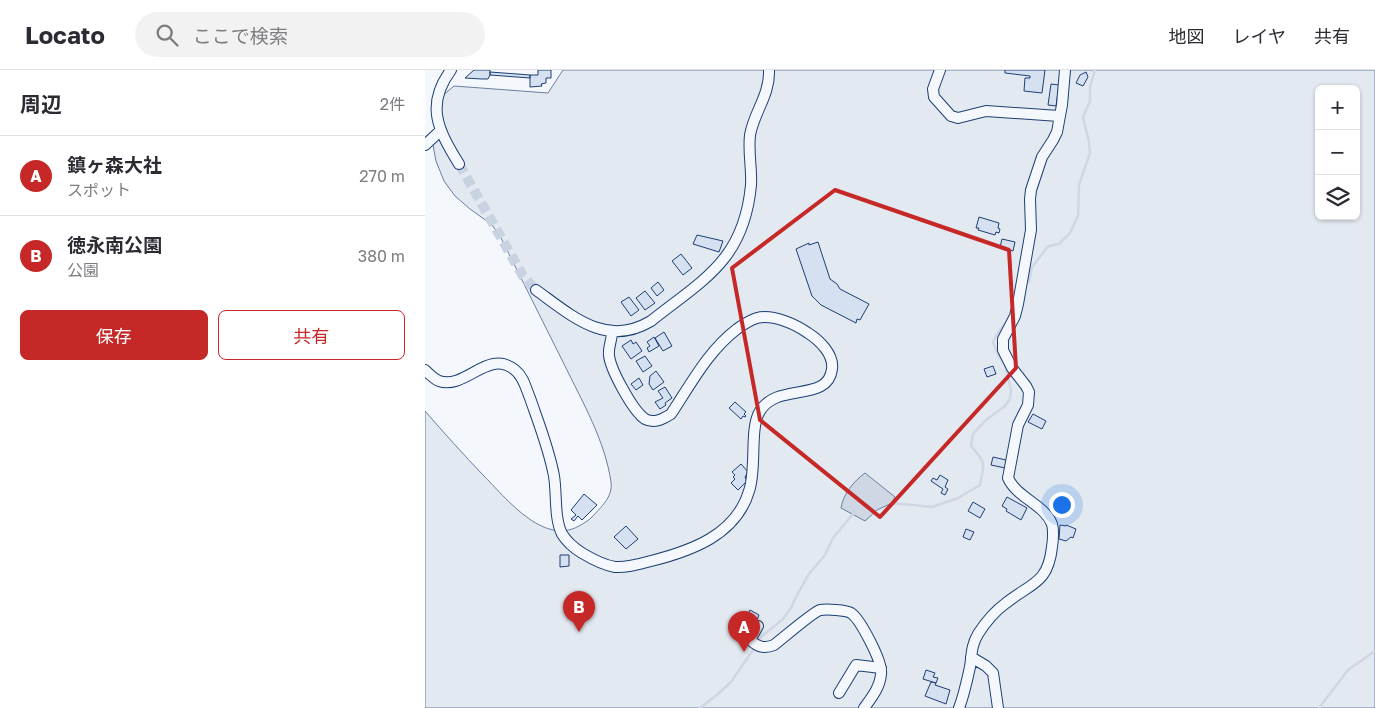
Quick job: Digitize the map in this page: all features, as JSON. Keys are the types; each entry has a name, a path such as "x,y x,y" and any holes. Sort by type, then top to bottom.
{"street":[{"path":"451,70 437,88 433,101 433,112 439,132 459,164"},
{"path":"536,290 566,312 592,327 612,332 621,332 640,328 651,321 712,273 736,242 745,218 751,183 749,139 752,125 767,88 769,70"},
{"path":"940,70 933,89 934,97 951,116 959,118 986,111 1059,116"},
{"path":"959,708 966,686 972,645 979,633 1005,603 1027,589 1044,574 1051,561 1054,537 1053,526 1047,516 1012,486 1008,478 1019,425 1028,405 1029,392 1003,350 1003,339 1015,316 1018,304 1031,230 1031,190 1042,157 1057,132 1065,70"},
{"path":"425,145 439,132"},
{"path":"425,370 439,382 450,382 494,364 503,364 515,370 521,377 543,432 554,476 558,520 562,534 582,553 607,565 617,567 642,563 679,554 691,549 713,537 731,523 738,515 750,489 757,415 761,408 767,402 779,396 824,385 831,375 832,362 825,348 808,332 774,318 759,317 749,321 721,342 705,362 671,414 654,421 646,419 634,407 611,364 609,348 612,332"},
{"path":"758,626 750,640 761,647 768,648 820,610 847,611 852,614 860,623 879,660 882,673 879,686 864,708"},
{"path":"971,657 986,666 993,673 998,708"},
{"path":"839,693 856,665 881,668"}],"highlighted area":[{"path":"835,190 1009,250 1016,368 880,517 760,420 732,268"}],"shaded area":[{"path":"563,70 1375,70 1375,708 425,708 425,411 514,507 539,525 552,530 565,530 579,526 589,520 606,501 611,487 604,452 593,422 499,234 491,224 455,196 444,181 436,161 433,145 437,113 442,96 454,86 548,93"},
{"path":"865,473 895,497 892,503 877,510 865,521 841,508 850,488"}],"building":[{"path":"474,70 490,70 490,75 488,79 465,78"},
{"path":"538,70 551,70 551,78 546,78 546,83 541,84 542,86 530,87 530,75 538,75"},
{"path":"1005,70 1045,70 1042,93 1024,91 1025,78 1030,78 1030,76 1005,73"},
{"path":"490,72 530,75 530,78 490,75"},
{"path":"1086,72 1088,77 1083,86 1076,83 1080,75"},
{"path":"1051,84 1059,85 1056,106 1048,105"},
{"path":"979,217 999,223 999,233 996,232 995,235 978,230 979,228 976,228"},
{"path":"697,235 723,241 719,252 693,244"},
{"path":"1002,239 1015,242 1013,251 1000,247"},
{"path":"818,242 830,279 840,289 869,304 860,320 857,319 856,323 821,305 812,296 796,249 809,243 809,245"},
{"path":"681,254 692,268 683,275 672,261"},
{"path":"658,282 664,290 657,296 651,288"},
{"path":"645,291 655,303 645,310 636,298"},
{"path":"629,297 639,310 631,316 621,302"},
{"path":"664,332 672,346 663,351 655,338"},
{"path":"654,337 659,346 649,352 647,348 650,346 647,342"},
{"path":"631,340 633,344 636,342 642,351 631,359 622,346"},
{"path":"645,356 652,366 643,372 636,361"},
{"path":"993,366 996,374 987,377 984,369"},
{"path":"656,371 664,382 653,390 649,384 650,376"},
{"path":"639,378 643,385 636,390 631,384"},
{"path":"665,387 672,398 660,409 655,402 663,398 658,391"},
{"path":"735,402 746,412 744,414 746,416 743,416 741,419 729,408"},
{"path":"1033,414 1046,421 1042,429 1028,422"},
{"path":"993,457 1006,460 1005,468 991,465"},
{"path":"741,464 748,472 745,477 747,481 738,490 731,483 735,479 733,477 735,475 732,472"},
{"path":"940,475 948,480 945,487 948,489 945,495 941,493 943,489 931,481 933,478 937,480"},
{"path":"584,494 597,505 582,520 578,516 574,521 571,519 576,515 571,510"},
{"path":"1007,497 1027,508 1021,520 1006,511 1007,509 1002,506"},
{"path":"973,502 985,509 980,518 968,511"},
{"path":"1060,525 1076,529 1073,538 1071,537 1066,541 1059,539"},
{"path":"626,526 638,539 626,549 614,537"},
{"path":"966,529 974,532 970,540 963,537"},
{"path":"560,555 569,555 569,566 560,567"},
{"path":"750,610 759,615 755,625 745,620"},
{"path":"739,622 745,625 746,623 755,628 751,637 737,627"},
{"path":"926,670 935,673 933,677 938,678 936,683 923,679"},
{"path":"931,682 950,690 946,704 925,696"}],"waterway":[{"path":"1029,282 1032,267 1049,246 1059,244 1070,233 1078,216 1079,185 1090,153 1083,117 1090,101 1090,87 1095,70"},
{"path":"892,503 932,507 958,498 980,485 983,464 971,446 973,434 986,420 1005,406 1010,399 1011,390 1005,365 998,355 993,342 1007,321"},
{"path":"757,643 761,637 783,619 809,574 825,555 833,538 853,514"},
{"path":"700,708 731,682 755,647"},
{"path":"1319,708 1348,670 1375,651"}],"tunnel":[{"path":"459,164 523,276 536,290"}],"place":[{"name":"徳永南公園","path":"579,632"},
{"name":"鎮ヶ森大社","path":"744,652"}]}
